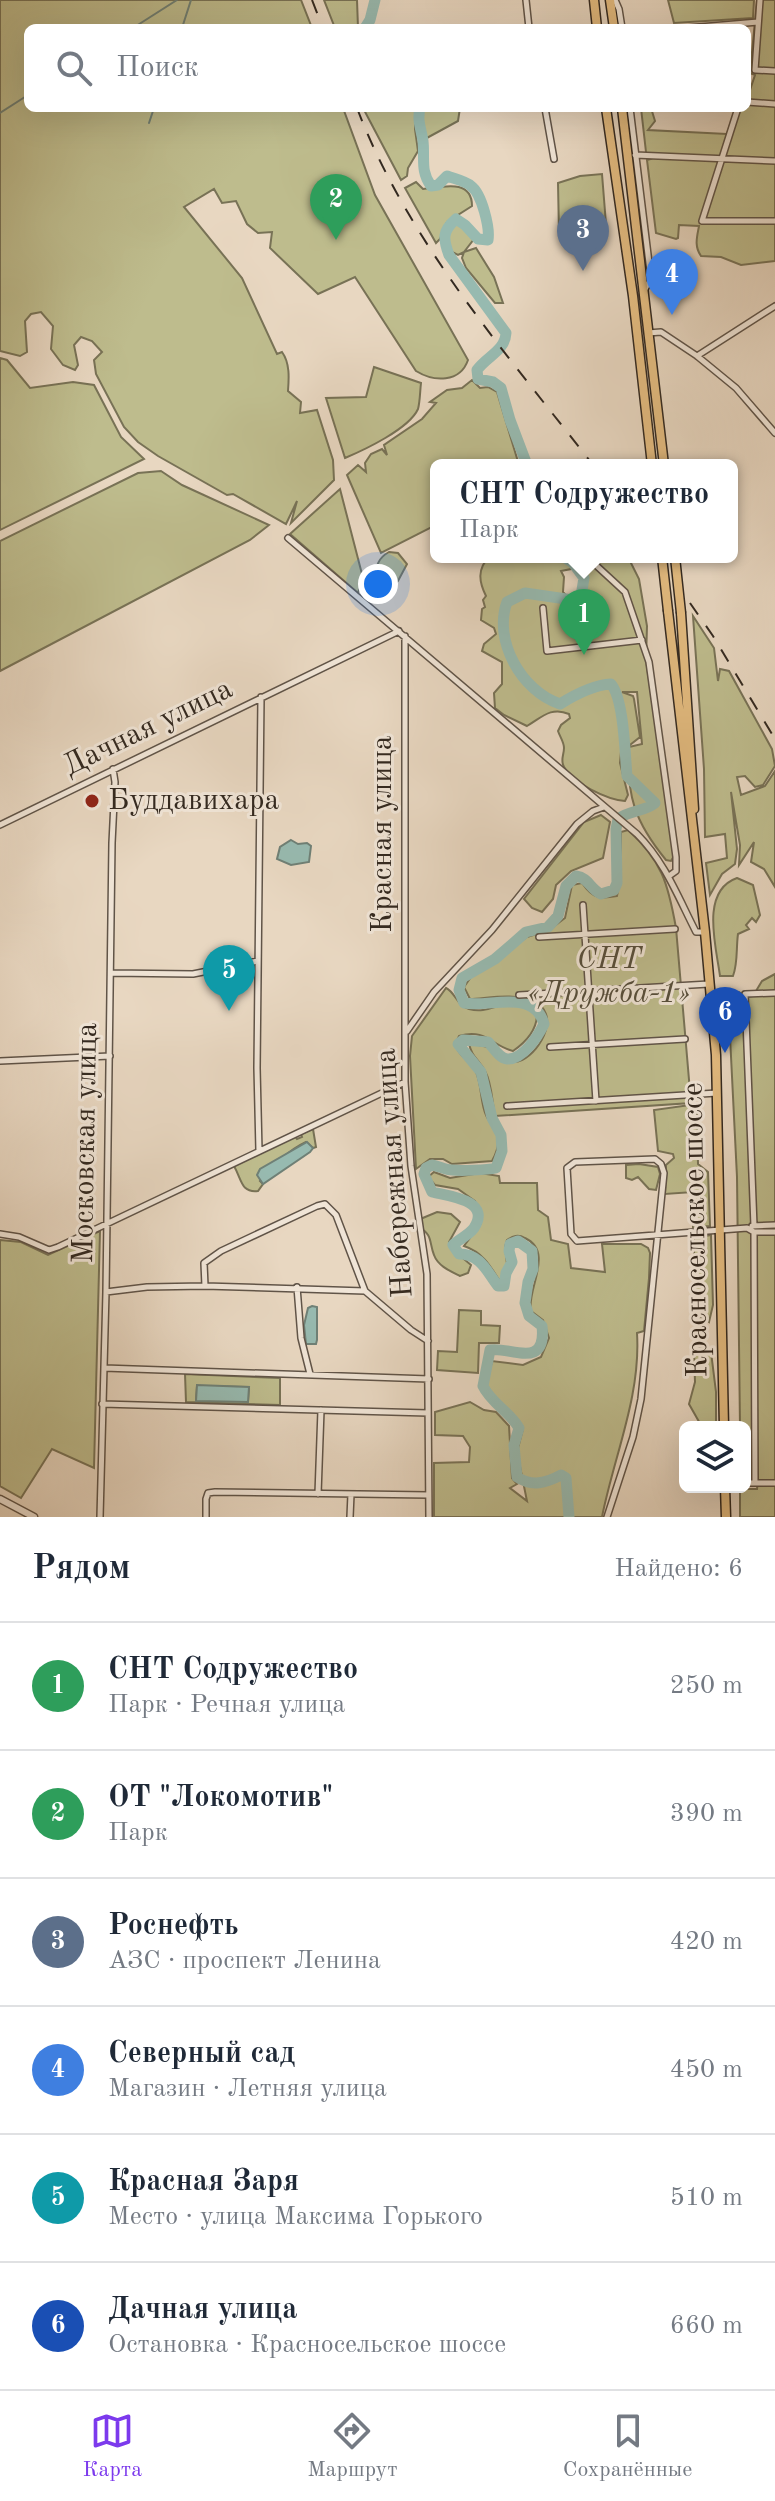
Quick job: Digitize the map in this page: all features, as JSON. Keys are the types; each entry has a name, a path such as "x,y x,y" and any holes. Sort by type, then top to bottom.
{"highway":[{"path":"594,0 597,24"},
{"path":"613,0 614,24"},
{"path":"607,112 633,296 651,459"},
{"path":"622,112 663,459"},
{"name":"Красносельское шоссе","path":"663,563 710,984 717,1093 724,1421"},
{"name":"Красносельское шоссе","path":"676,563 695,796 693,842"},
{"path":"725,1493 726,1517"}],"street":[{"path":"526,0 529,24"},
{"path":"613,0 619,9 621,24"},
{"path":"760,0 755,70 775,71"},
{"path":"735,24 758,22"},
{"path":"751,102 775,104"},
{"path":"546,112 554,159"},
{"path":"630,112 651,279 643,293"},
{"path":"737,112 702,221 775,221"},
{"path":"635,155 775,161"},
{"path":"697,356 775,306"},
{"path":"648,333 661,332 697,356 736,388 775,433"},
{"path":"288,538 628,826 651,848 669,876 696,932 705,932"},
{"path":"594,563 625,592 649,662 676,857 676,871 669,876"},
{"path":"543,608 547,651 642,640"},
{"name":"Дачная улица","path":"0,825 261,697 402,634"},
{"name":"Красная улица","path":"402,634 406,1031"},
{"path":"259,1151 261,697"},
{"name":"Московская улица","path":"100,1517 113,769"},
{"name":"Набережная улица","path":"429,1517 427,1274 411,1166 405,1082 406,1031 434,992 492,930 577,824 593,811 604,807"},
{"path":"583,905 596,1101"},
{"path":"539,937 675,929"},
{"path":"111,973 193,974 258,961"},
{"path":"519,995 679,983 710,984"},
{"path":"755,1483 754,1229 745,994 775,993"},
{"path":"550,1047 685,1039"},
{"path":"0,1061 110,1056"},
{"path":"0,1234 19,1237 49,1250 106,1226 405,1082"},
{"path":"507,1106 717,1093"},
{"path":"607,1517 633,1437 641,1399 659,1237 664,1173 655,1159 575,1162 567,1168 572,1239 577,1241 659,1237 747,1228 775,1232"},
{"path":"205,1286 204,1263 221,1251 325,1204 336,1215 365,1291 428,1341"},
{"path":"754,1229 775,1225"},
{"path":"106,1292 147,1287 205,1286 365,1291"},
{"path":"297,1287 301,1338 310,1374"},
{"path":"104,1368 429,1379"},
{"path":"102,1404 428,1413"},
{"path":"318,1494 321,1410"},
{"path":"751,1483 775,1483"},
{"path":"206,1517 208,1493 215,1492 428,1495"},
{"path":"350,1517 351,1494"},
{"path":"0,1499 34,1517"}],"green space":[{"path":"0,0 301,0 310,24 24,24 24,112 344,112 375,195 468,360 459,373 446,378 431,377 416,371 355,277 318,294 270,248 272,232 258,233 247,224 236,201 222,203 214,189 184,207 242,278 277,354 282,352 285,356 288,391 301,402 300,413 317,410 333,460 334,480 291,523 297,501 286,524 233,494 227,495 138,442 124,427 96,374 94,360 102,352 92,341 81,337 74,345 78,365 75,370 63,365 51,349 53,326 41,312 31,314 25,321 27,352 20,356 0,351"},
{"path":"324,0 357,0 358,24 333,24"},
{"path":"668,0 754,0 753,18 674,23"},
{"path":"757,0 775,0 775,261 741,265 721,257 701,256 697,245 699,226 679,225 676,239 656,233 647,160 651,159 646,152 641,112 652,112 655,121 648,130 727,134 735,112 751,112 751,87 755,75 751,73"},
{"path":"365,112 415,112 418,151 407,176 401,180"},
{"path":"422,112 459,112 458,121 425,139 420,127"},
{"path":"602,174 606,224 601,228 559,234 558,183 580,176"},
{"path":"416,182 423,189 455,186 467,191 471,197 472,206 447,222 436,243 405,188"},
{"path":"455,224 462,226 474,239 458,255 450,251 447,240"},
{"path":"476,248 494,277 503,303 495,303 466,268 462,258 464,252"},
{"path":"0,358 7,360 30,388 73,382 94,385 121,437 144,459 0,530"},
{"path":"374,367 421,383 418,409 396,431 345,458 326,398 366,397"},
{"path":"472,380 480,388 488,387 497,392 517,459 430,459 430,528 381,553 347,475 358,465 366,472 365,463 371,454 382,449 387,455 384,445 422,419 436,403 430,402 447,390 462,388"},
{"path":"161,471 182,485 269,525 250,540 0,671 0,541 138,473"},
{"path":"340,489 363,578 358,593 290,534"},
{"path":"389,552 398,553 407,564 398,581 377,601 372,591 376,569"},
{"path":"485,563 570,563 573,565 571,569 561,571 564,577 563,592 575,606 569,609 573,611 586,599 586,587 573,563 631,563 639,579 647,626 646,660 675,854 671,861 666,860 647,833 631,794 629,747 642,744 637,692 622,692 633,696 640,737 621,752 620,763 628,795 625,801 591,790 564,767 564,746 558,731 570,718 569,714 551,712 527,726 495,708 494,693 502,684 502,662 482,651 484,644 496,634 494,628 481,620 486,596 481,571"},
{"path":"693,616 714,648 718,681 720,669 729,671 772,749 775,766 763,785 755,787 745,776 737,777 741,795 765,786 775,771 775,887 764,869 751,862 754,842 739,865 740,845 731,792 737,849 735,864 722,874 710,895 706,863 727,858 725,834 705,837 704,769"},
{"path":"601,815 610,822 603,858 571,871 556,885 553,899 542,912 532,908 524,899 584,822"},
{"name":"СНТ «Дружба-1»","path":"628,830 656,863 670,898 676,928 691,1103 495,1116 487,1076 469,1043 488,1047 504,1061 520,1061 542,1040 546,1031 546,1014 533,1001 518,997 470,999 464,987 471,977 527,937 549,930 565,918 572,885 582,883 597,897 617,896 621,875 621,832"},
{"path":"737,878 753,885 760,915 756,922 752,918 746,925 749,929 738,934 733,976 720,976 714,935 714,907 725,885"},
{"path":"775,974 775,1517 740,1517 740,1493 751,1493 751,1489 757,1489 758,1480 751,1477 751,1421 740,1421 737,1177 728,996 756,991 762,981"},
{"path":"446,988 461,1005 469,1009 486,1010 516,1004 537,1014 537,1020 530,1035 513,1051 476,1034 459,1036 457,1042 459,1051 476,1072 484,1110 498,1137 492,1161 452,1164 443,1159 430,1159 416,1169 410,1056 412,1036"},
{"path":"697,1106 698,1164 708,1172 710,1226 693,1227 693,1192 665,1194 666,1165 674,1158 673,1154 658,1151 654,1110"},
{"path":"313,1129 316,1147 306,1142 299,1146 260,1181 263,1184 258,1191 245,1188 234,1166 295,1136 297,1139 302,1137 301,1134"},
{"path":"626,1165 658,1167 660,1174 656,1190 649,1189 638,1177 632,1180 626,1178"},
{"path":"434,1172 450,1178 480,1173 499,1176 500,1183 537,1183 538,1210 548,1217 551,1240 568,1244 571,1268 605,1272 602,1244 641,1244 648,1248 649,1278 644,1331 637,1333 631,1403 602,1517 434,1517 434,1463 469,1462 470,1447 463,1436 435,1435 435,1412 470,1402 484,1410 496,1412 509,1426 512,1478 517,1484 510,1488 527,1501 517,1452 523,1429 489,1392 487,1382 492,1361 523,1365 541,1357 549,1338 543,1320 531,1311 539,1262 534,1244 520,1236 507,1240 507,1264 504,1277 499,1280 481,1255 464,1246 481,1223 475,1201 458,1189 435,1185 428,1177"},
{"path":"437,1212 451,1214 460,1222 449,1242 451,1248 471,1265 468,1273 460,1276 441,1265 434,1255 429,1236 419,1228 418,1220"},
{"path":"100,1231 94,1468 52,1449 21,1498 0,1486 0,1240 21,1242 48,1255"},
{"path":"711,1235 713,1305 709,1322 694,1317 694,1238"},
{"path":"459,1310 481,1311 481,1325 500,1326 499,1343 479,1343 478,1373 437,1370 438,1351 457,1352"},
{"path":"704,1347 711,1352 716,1421 699,1421 689,1404 695,1382 694,1349"},
{"path":"185,1374 280,1378 280,1405 186,1402","holes":["197,1386 249,1387 248,1401 196,1401"]}],"water":[{"path":"291,840 311,846 309,862 291,865 277,859 280,847"},
{"path":"307,1142 313,1148 310,1152 263,1184 257,1175 260,1169"},
{"path":"317,1307 317,1340 316,1344 306,1344 304,1325 308,1308"},
{"path":"197,1385 249,1387 248,1402 196,1401"}],"waterway":[{"path":"139,24 177,0"},
{"path":"183,24 191,0"},
{"path":"368,24 375,0"},
{"path":"0,113 24,98"},
{"path":"149,123 153,112"},
{"path":"420,112 424,170 431,186 438,185 447,176 466,183 479,196 484,212 488,240 478,239 456,219 446,231 446,244 449,255 506,333 499,349 477,370 478,379 493,382 501,388 525,459"},
{"path":"569,1517 566,1478 561,1475 534,1483 517,1477 514,1445 519,1428 483,1386 490,1350 533,1352 542,1340 542,1326 529,1316 525,1303 533,1269 532,1251 518,1241 510,1244 512,1262 504,1286 498,1286 478,1260 459,1254 453,1245 474,1228 477,1211 466,1201 432,1192 424,1174 426,1168 432,1165 456,1170 496,1168 502,1151 501,1135 492,1118 481,1072 458,1044 463,1040 488,1042 501,1057 513,1058 529,1046 544,1024 539,1013 521,1003 464,1003 459,990 462,978 495,959 526,932 548,927 558,916 566,886 576,876 601,894 614,890 617,883 618,819 655,803 627,776 619,702 611,684 585,691 560,704 533,688 522,676 507,648 504,617 507,602 525,593 573,600 581,596 584,578 573,563"}],"railway":[{"path":"312,0 321,24"},
{"path":"359,112 403,205 431,250 494,338 588,459"},
{"path":"662,563 713,636 775,739"}],"place":[{"name":"ОТ \"Локомотив\"","path":"336,240"},
{"name":"Роснефть","path":"583,271"},
{"name":"Северный сад","path":"672,315"},
{"name":"СНТ Содружество","path":"584,655"},
{"name":"Буддавихара","path":"92,801"},
{"name":"Красная Заря","path":"229,1011"},
{"name":"Дачная улица","path":"725,1053"}]}
